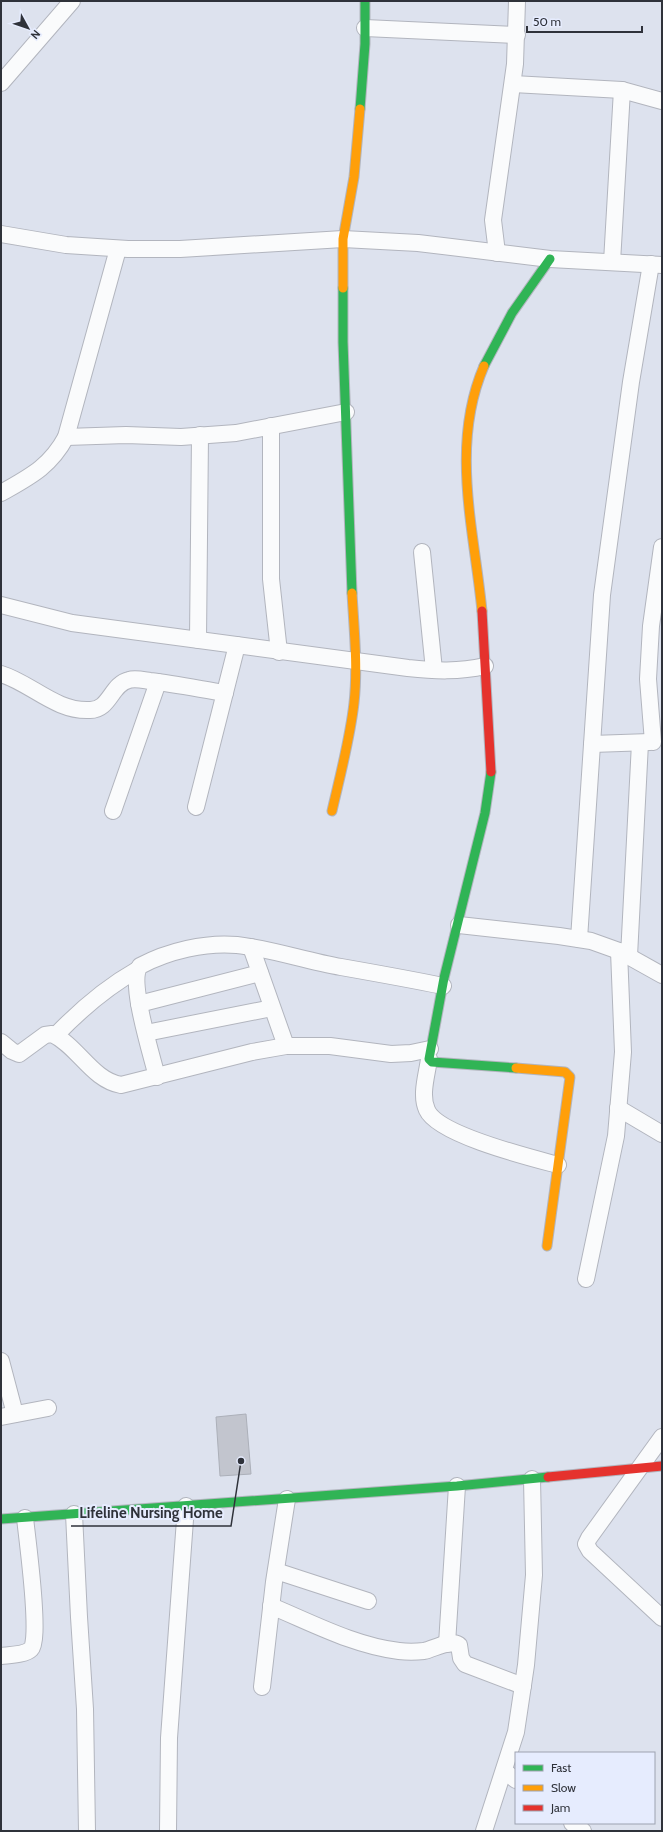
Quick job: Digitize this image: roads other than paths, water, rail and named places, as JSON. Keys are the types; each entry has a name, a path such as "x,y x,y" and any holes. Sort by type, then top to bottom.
{"street":[{"path":"1,83 72,1"},
{"path":"332,811 346,751 352,717 356,661 343,342 343,239 354,177 365,28 365,1"},
{"path":"497,253 493,220 513,84 517,35 517,1"},
{"path":"365,28 517,35"},
{"path":"513,84 622,90 662,101"},
{"path":"612,262 622,90"},
{"path":"1,234 66,245 118,249 180,249 343,239 418,243 550,259 657,265 631,382 602,595 579,939"},
{"path":"1,494 42,468 58,452 66,437 118,249"},
{"path":"550,259 524,293 493,345 481,372 470,413 466,445 466,475 482,612 490,783 459,925 443,986 423,1097 427,1112 439,1122 484,1144 558,1165"},
{"path":"66,437 200,436 236,433 346,412"},
{"path":"270,426 271,579 279,652"},
{"path":"198,640 200,436"},
{"path":"586,1278 616,1136 623,1052 624,954 652,742 648,680 651,626 662,547"},
{"path":"422,552 434,670"},
{"path":"1,605 72,623 279,652 434,670 468,670 485,666"},
{"path":"196,807 237,645"},
{"path":"1,674 13,677 44,697 74,709 99,709 107,702 122,683 129,679 158,682 225,693"},
{"path":"113,811 158,682"},
{"path":"592,744 652,742"},
{"path":"459,925 591,941 624,954 662,974"},
{"path":"56,1035 90,1001 113,983 137,970 146,963 175,952 208,946 235,945 251,947 308,960 443,986"},
{"path":"251,947 286,1046"},
{"path":"137,970 136,986 139,1004 157,1077"},
{"path":"139,1004 260,973"},
{"path":"146,1033 272,1008"},
{"path":"1,1042 12,1051 19,1054 45,1035 56,1035 102,1077 114,1084 129,1085 252,1052 286,1046 330,1046 391,1054 430,1054"},
{"path":"430,1054 432,1062 565,1072 569,1074 570,1077 547,1246"},
{"path":"618,1108 662,1134"},
{"path":"1,1362 8,1415 48,1408"},
{"path":"662,1437 638,1468 586,1544 590,1551 662,1618"},
{"path":"1,1520 457,1486 662,1466"},
{"path":"484,1831 510,1775 523,1686 534,1575 532,1479"},
{"path":"447,1644 457,1486"},
{"path":"262,1687 271,1606 287,1499"},
{"path":"168,1831 170,1723 186,1506"},
{"path":"74,1514 79,1617 86,1709 87,1831"},
{"path":"1,1656 25,1652 30,1650 34,1645 34,1616 25,1518"},
{"path":"276,1571 368,1601"},
{"path":"271,1606 338,1634 392,1650 409,1652 424,1651 453,1642 459,1645 460,1658 470,1667 523,1686"},
{"path":"573,1824 583,1831"}],"place":[{"name":"Lifeline Nursing Home","path":"241,1461"}]}
